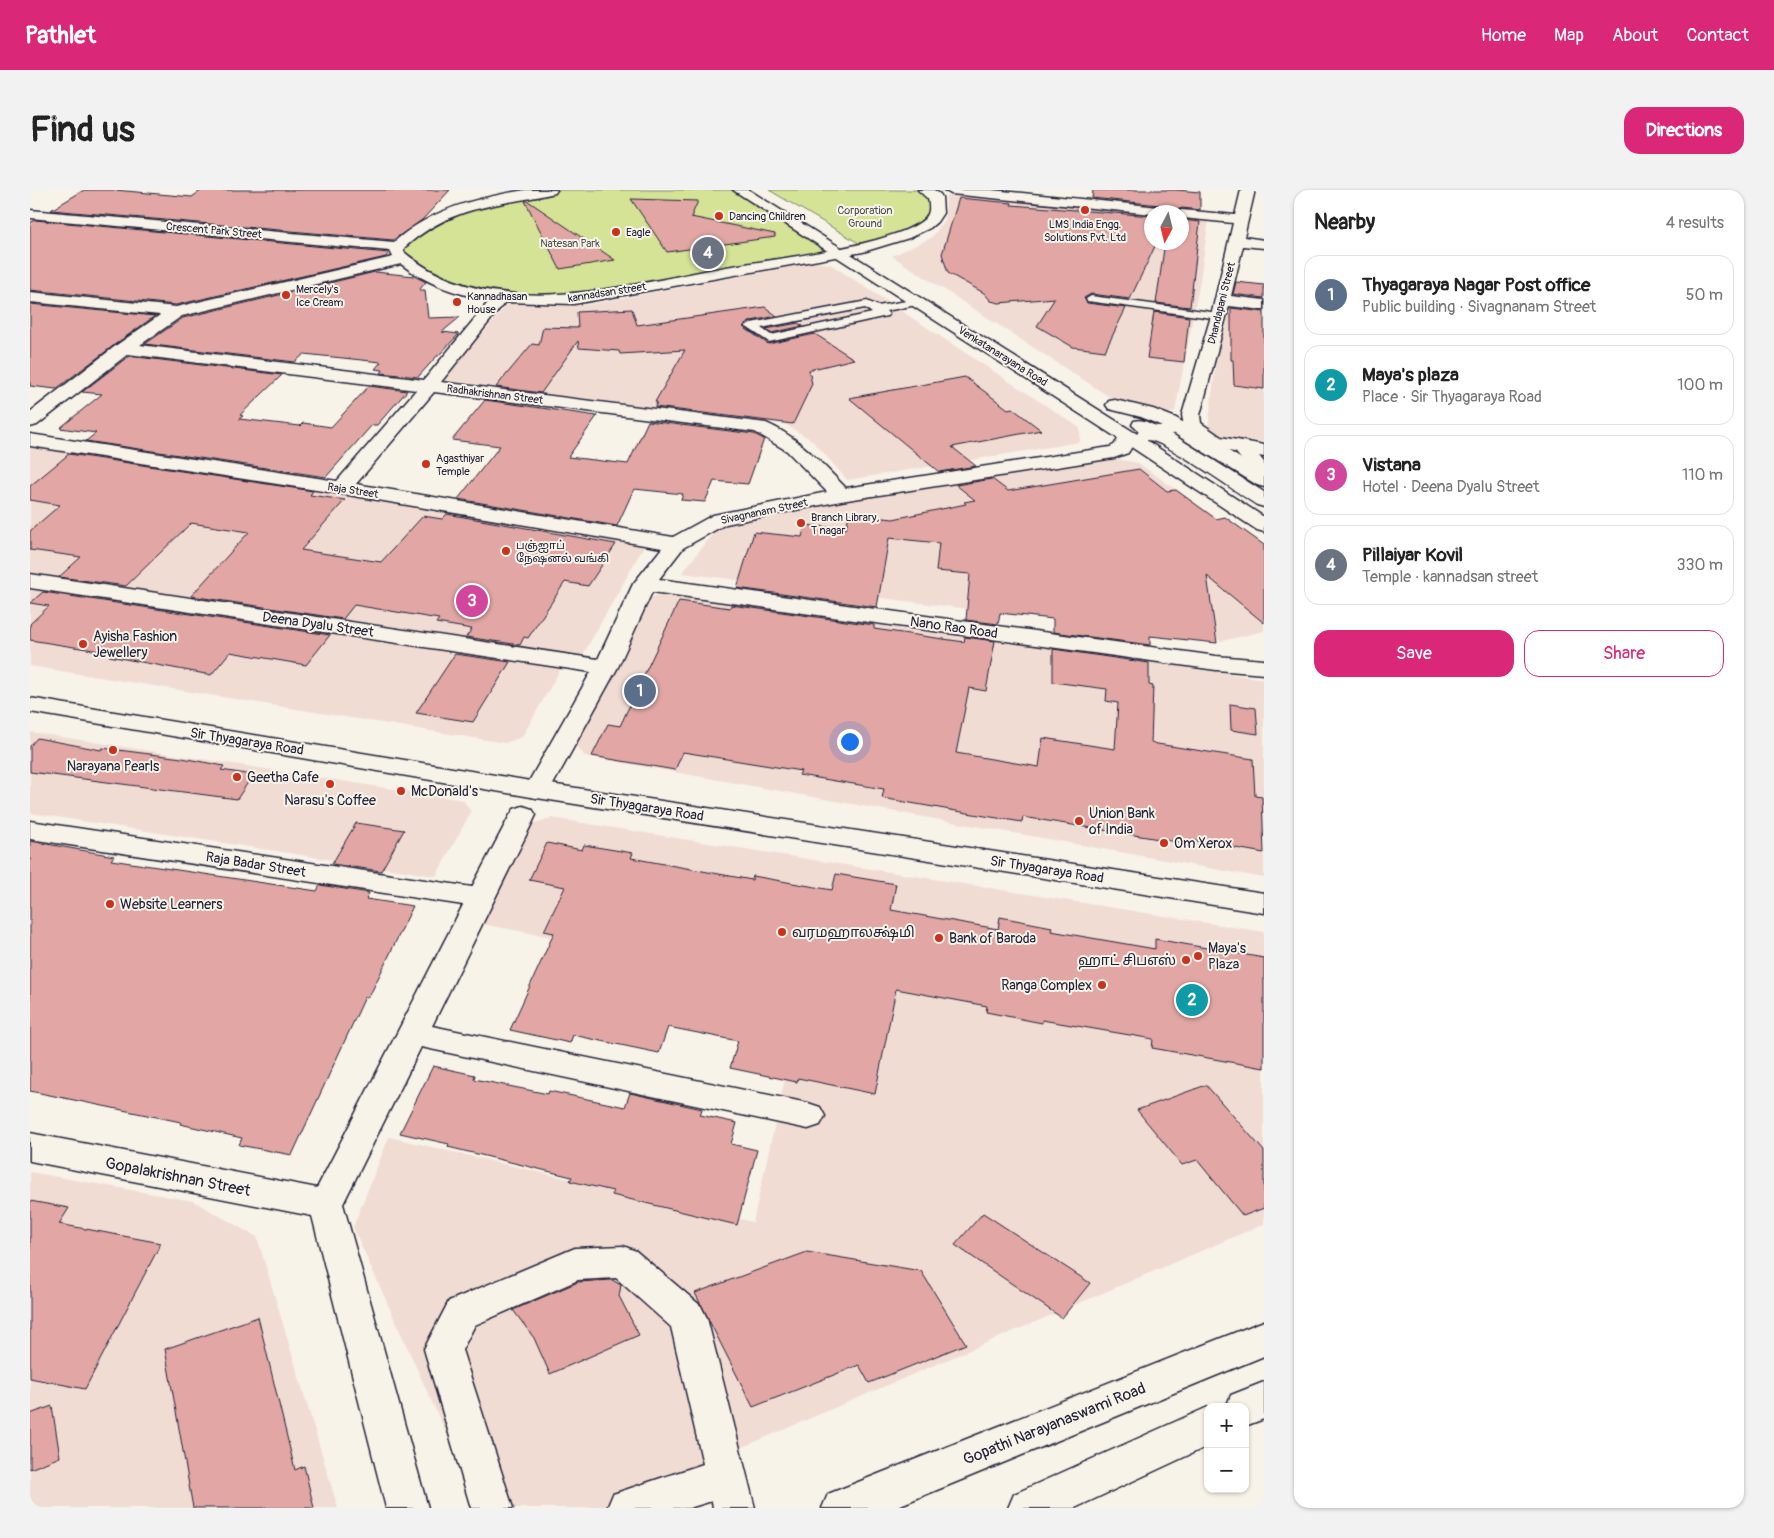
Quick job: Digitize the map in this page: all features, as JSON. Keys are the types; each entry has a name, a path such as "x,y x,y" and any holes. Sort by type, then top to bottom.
{"street":[{"path":"30,421 38,409 176,312 400,253 442,214 480,203 550,190"},
{"name":"Venkatanarayana Road","path":"740,190 1130,437 1264,526"},
{"path":"768,190 823,224"},
{"name":"kannadsan street","path":"400,253 432,278 457,288 501,296 537,299 574,299 863,248 890,240 927,225 936,213 935,197 925,190"},
{"path":"951,190 1144,209"},
{"name":"Dhandapani Street","path":"1176,424 1220,316 1222,300 1248,190"},
{"name":"Crescent Park Street","path":"30,214 400,253"},
{"path":"1189,215 1241,220"},
{"path":"839,234 880,258"},
{"path":"1237,241 1264,244"},
{"path":"342,488 430,386 501,296"},
{"path":"30,297 176,312"},
{"path":"1222,300 1264,305"},
{"name":"Radhakrishnan Street","path":"124,348 759,427 775,432 787,440 841,495"},
{"path":"1099,395 1115,405 1147,413 1215,442 1264,451"},
{"path":"1130,437 1176,424 1264,481"},
{"path":"1176,424 1180,446 1264,501"},
{"name":"Sivagnanam Street","path":"326,1204 411,1033 530,802 606,667 644,584 676,544 720,519 841,495 1114,452 1121,450 1130,437"},
{"name":"Raja Street","path":"30,440 342,488 676,544"},
{"path":"1242,448 1264,474"},
{"name":"Deena Dyalu Street","path":"30,581 606,667"},
{"name":"Nano Rao Road","path":"644,584 1216,663 1264,667"},
{"name":"Sir Thyagaraya Road","path":"30,705 530,802 1264,903"},
{"name":"Raja Badar Street","path":"30,830 482,898"},
{"path":"411,1033 808,1116"},
{"name":"Gopalakrishnan Street","path":"30,1147 326,1204"},
{"path":"326,1204 408,1508"},
{"path":"492,1508 443,1349 462,1313 575,1264 624,1262 688,1318 730,1492 628,1508"},
{"name":"Gopathi Narayanaswami Road","path":"843,1508 1264,1338"},
{"path":"1249,1406 1264,1400"},
{"path":"1034,1507 1204,1428"}],"lane":[{"path":"1091,299 1220,316"},
{"path":"877,309 883,314 769,339 751,326 867,304 877,309 917,302"}],"shaded area":[{"path":"956,195 1144,212 1144,250 1189,250 1189,216 1209,218 1200,281 1175,411 1158,418 1139,416 892,256 931,238 945,220 946,196"},
{"path":"815,262 830,264 1080,428 1080,442 847,480 812,440 784,424 442,380 509,303 585,305"},
{"path":"1223,305 1264,310 1264,442 1224,437 1208,428"},
{"path":"30,441 383,493 644,546 580,660 30,576"},
{"path":"1106,457 1138,463 1264,551 1264,631 1222,641 682,573 724,519"},
{"path":"30,586 564,663 522,737 505,743 30,666"},
{"path":"675,591 1264,679 1264,878 585,756 573,743 649,598"},
{"path":"30,732 463,800 471,812 436,876 30,813"},
{"path":"552,818 1264,932 1264,1224 601,1508 503,1508 473,1493 353,1227 389,1137 753,1222 806,985 482,924 531,824"},
{"path":"30,1172 193,1201 257,1237 338,1508 30,1508"}],"green space":[{"name":"Natesan Park","path":"554,190 733,190 830,251 573,297 502,295 429,279 396,255 401,243 467,206"},
{"name":"Corporation Ground","path":"769,190 922,190 932,197 933,212 924,223 889,238 862,245"}],"building":[{"path":"84,190 115,190 192,197 202,190 450,190 422,220 393,240 51,210"},
{"path":"1093,190 1176,190 1200,192 1200,210 1189,209 1189,205 1159,205 1092,198"},
{"path":"959,198 1012,203 1011,205 1144,215 1144,250 1153,250 1130,299 1091,294 1084,298 1087,303 1126,308 1105,351 1073,347 1037,326 1055,298 999,303 991,301 984,293 948,273 942,254"},
{"path":"631,199 698,201 691,217 775,234 775,237 667,252"},
{"path":"525,201 528,201 615,260 560,269"},
{"path":"35,220 389,253 386,257 176,305 30,290 30,223"},
{"path":"1189,221 1200,222 1190,307 1156,303 1164,250 1189,250"},
{"path":"375,272 414,276 426,282 419,290 425,290 428,318 460,317 442,332 459,334 418,377 381,373 383,370 375,369 381,362 304,354 295,362 145,344 183,318"},
{"path":"1236,282 1264,285 1264,298 1233,294"},
{"path":"30,304 155,316 56,389 30,386"},
{"path":"765,307 777,316 751,321 743,327 768,344 815,334 854,359 809,370 812,384 793,424 655,407 657,402 655,402 685,350 620,354 619,351 579,348 578,341 541,393 496,387 532,344 539,345 543,327 578,328 577,312 632,309 637,325"},
{"path":"1231,308 1264,312 1264,389 1234,385 1233,360 1231,360"},
{"path":"1154,312 1189,317 1184,362 1147,358"},
{"path":"798,323 803,326 771,333 766,329"},
{"path":"129,356 282,375 240,415 243,416 239,419 300,426 303,423 331,427 369,386 407,391 377,425 372,425 326,477 86,441 96,433 60,428 102,394 82,392"},
{"path":"965,377 1008,409 1012,408 1041,430 952,447 976,466 939,472 849,398"},
{"path":"485,400 597,416 568,457 628,464 648,421 754,434 764,439 748,484 714,481 705,502 681,500 683,494 634,489 617,526 458,499 500,446 452,440"},
{"path":"69,454 313,491 310,495 345,500 301,550 381,562 423,516 442,519 447,514 616,544 588,586 565,582 528,638 524,637 520,645 466,637 472,629 436,623 439,619 354,605 343,619 191,596 249,532 191,523 126,586 59,577 81,557 30,550 30,531 60,505 30,500 30,486"},
{"path":"1139,469 1167,491 1176,490 1216,519 1225,517 1264,545 1264,623 1207,576 1217,643 1150,636 1150,645 1053,632 1053,619 1000,613 998,624 966,620 970,574 936,571 939,543 889,538 877,607 737,588 754,532 802,537 805,525 846,529 849,514 893,519 966,504 964,502 975,500 956,485 992,479 1008,491"},
{"path":"43,592 330,635 306,665 230,652 211,675 109,656 112,653 30,640 30,624 49,606 30,603"},
{"path":"679,601 730,608 731,605 874,625 874,629 964,642 965,637 995,641 986,691 969,688 956,753 1039,767 1043,738 1115,749 1118,703 1106,701 1107,689 1053,682 1053,649 1149,663 1149,685 1153,686 1151,743 1253,759 1255,796 1262,797 1264,853 1190,840 1190,844 1023,817 1022,822 979,815 882,798 884,789 799,775 801,771 683,752 675,770 592,756 608,724 620,726"},
{"path":"455,654 510,662 473,722 416,713"},
{"path":"1230,704 1256,708 1258,734 1231,730"},
{"path":"37,738 101,750 102,748 182,758 224,766 221,770 253,775 237,799 30,772 30,746"},
{"path":"356,823 404,830 381,871 332,864"},
{"path":"30,841 114,856 111,860 317,891 320,885 369,893 366,899 413,906 369,997 365,997 292,1155 239,1145 242,1138 180,1124 181,1122 30,1091"},
{"path":"547,843 582,850 584,845 633,853 631,858 752,880 753,876 832,890 836,874 896,884 891,910 998,929 1000,917 1052,927 1051,931 1155,949 1155,939 1264,958 1264,1068 1152,1048 1153,1039 1042,1020 1042,1023 986,1012 987,1006 896,989 875,1094 798,1078 797,1082 730,1068 738,1041 668,1027 659,1053 573,1035 570,1043 510,1030 554,933 544,931 565,887 529,880"},
{"path":"433,1066 475,1075 474,1079 548,1094 549,1091 625,1107 630,1093 702,1109 700,1115 737,1123 731,1144 757,1150 737,1225 612,1195 613,1191 570,1181 572,1177 448,1147 449,1144 400,1133"},
{"path":"1206,1085 1264,1151 1264,1208 1243,1216 1197,1160 1182,1165 1137,1110"},
{"path":"30,1201 69,1208 59,1224 161,1243 85,1389 30,1378"},
{"path":"983,1213 1090,1283 1062,1318 955,1245"},
{"path":"807,1252 921,1271 966,1344 869,1383 859,1365 753,1407 695,1293"},
{"path":"612,1280 621,1285 619,1296 639,1335 550,1374 534,1338 513,1310 578,1282"},
{"path":"258,1317 295,1470 304,1466 314,1508 193,1508 165,1349"},
{"path":"52,1406 60,1457 30,1469 30,1414"}],"place":[{"name":"LMS India Engg. Solutions Pvt. Ltd","path":"1085,210"},
{"name":"Dancing Children","path":"719,216"},
{"name":"Eagle","path":"616,232"},
{"name":"Pillaiyar Kovil","path":"708,253"},
{"name":"Mercely's Ice Cream","path":"286,295"},
{"name":"Kannadhasan House","path":"457,302"},
{"name":"Agasthiyar Temple","path":"426,464"},
{"name":"Branch Library, T nagar","path":"801,523"},
{"name":"பஞ்ஐாப் நேஷனல் வங்கி","path":"506,551"},
{"name":"Vistana","path":"472,601"},
{"name":"Ayisha Fashion Jewellery","path":"83,644"},
{"name":"Thyagaraya Nagar Post office","path":"640,691"},
{"name":"Narayana Pearls","path":"113,750"},
{"name":"Geetha Cafe","path":"237,777"},
{"name":"Narasu's Coffee","path":"330,784"},
{"name":"McDonald's","path":"401,791"},
{"name":"Union Bank of India","path":"1079,821"},
{"name":"Om Xerox","path":"1164,843"},
{"name":"Website Learners","path":"110,904"},
{"name":"வரமஹாலக்ஷ்மி","path":"782,932"},
{"name":"Bank of Baroda","path":"939,938"},
{"name":"Maya's Plaza","path":"1198,956"},
{"name":"ஹாட் சிபஎஸ்","path":"1186,960"},
{"name":"Ranga Complex","path":"1102,985"},
{"name":"Maya's plaza","path":"1192,1000"}]}
